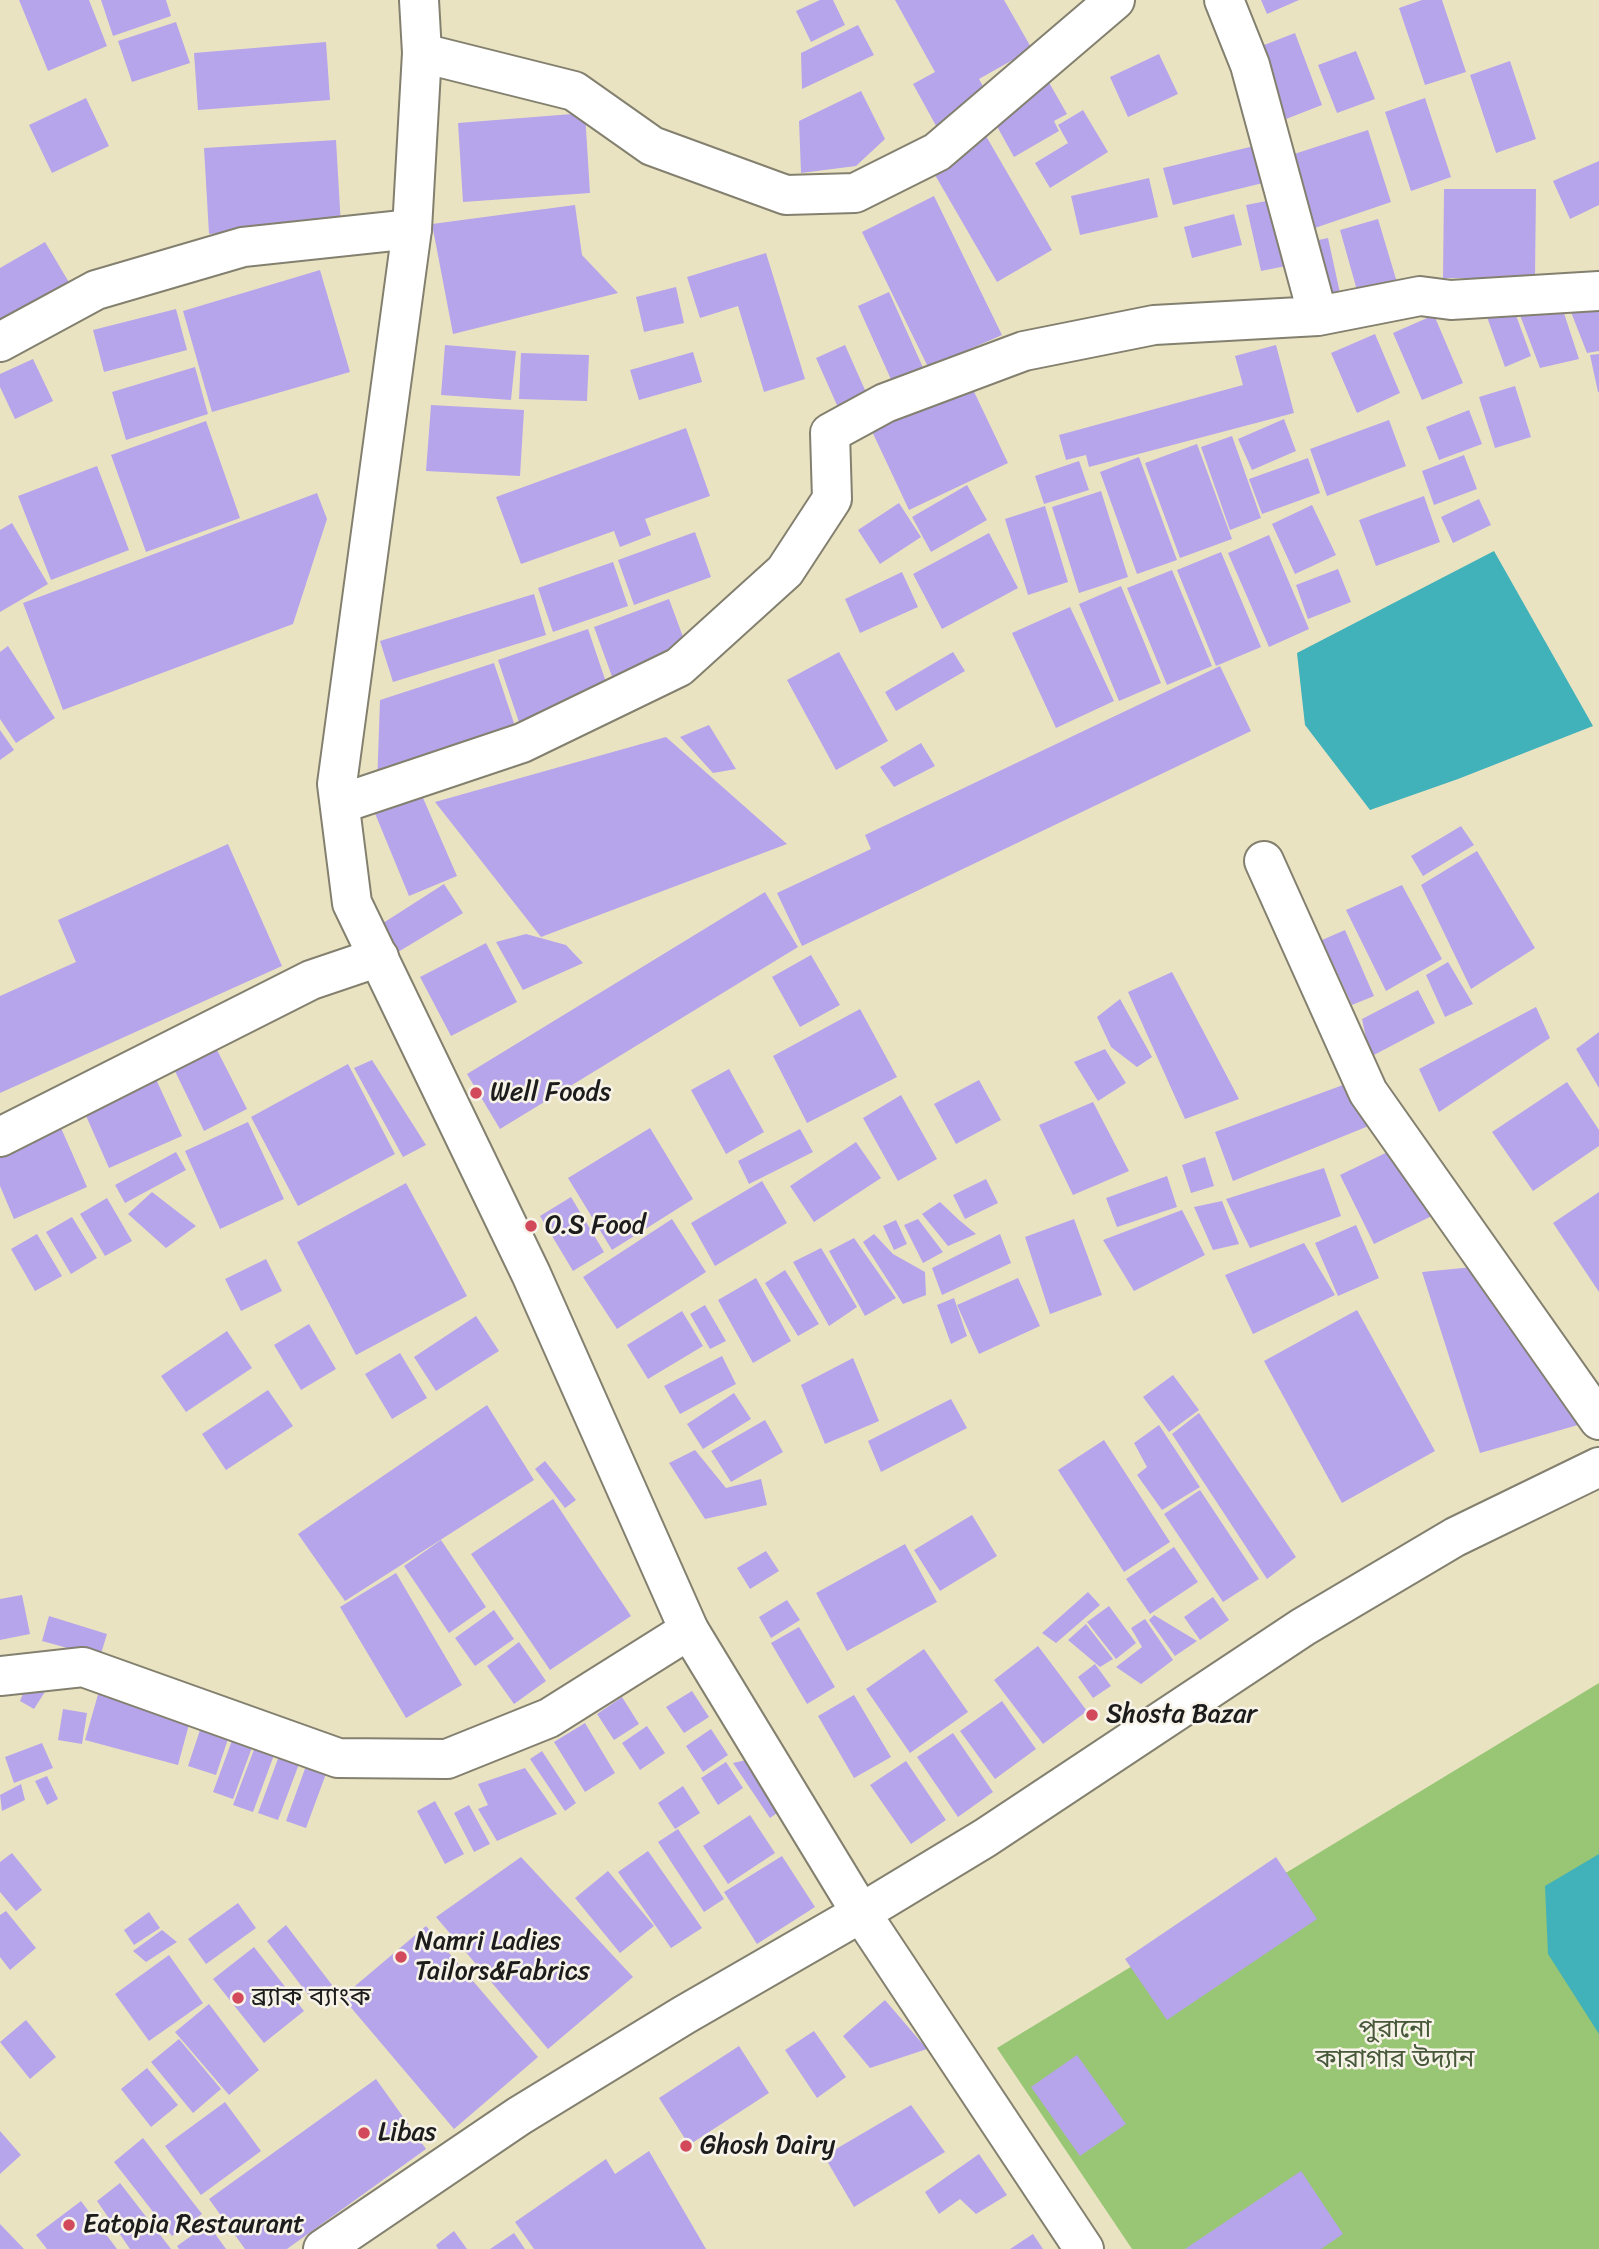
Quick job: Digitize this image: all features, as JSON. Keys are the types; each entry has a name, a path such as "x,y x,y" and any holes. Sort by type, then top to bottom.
{"street":[{"path":"419,0 422,53 412,229 337,784 352,902 531,1274 689,1630 861,1913 1084,2249"},
{"path":"422,53 574,91 652,146 786,195 855,192 937,152 1115,0"},
{"path":"1224,0 1250,65 1318,316"},
{"path":"0,342 96,290 243,247 412,229"},
{"path":"340,804 522,743 678,667 785,570 832,499 830,433 886,403 1024,351 1154,325 1318,316 1419,296 1451,300 1599,291"},
{"path":"1264,861 1368,1092 1599,1420"},
{"path":"0,1137 311,980 379,957"},
{"path":"323,2249 519,2116 684,2015 985,1838 1303,1627 1455,1537 1599,1467"},
{"path":"0,1676 83,1668 338,1758 447,1759 549,1718 689,1630"}],"green space":[{"name":"পুরানো কারাগার উদ্যান","path":"1599,1683 1599,2249 1132,2249 997,2048"}],"water":[{"path":"1494,551 1593,726 1370,810 1305,725 1297,653"},
{"path":"1599,1854 1599,2034 1548,1954 1545,1886"}],"building":[{"path":"19,0 89,0 107,46 48,71"},
{"path":"101,0 166,0 171,16 113,36"},
{"path":"820,0 833,0 845,25 811,42 796,11"},
{"path":"895,0 1004,0 1032,49 979,79 992,103 940,133 913,84 935,72"},
{"path":"1261,0 1299,0 1267,14"},
{"path":"1422,0 1442,0 1466,72 1425,85 1399,8"},
{"path":"176,22 190,63 132,82 118,41"},
{"path":"858,25 874,55 802,89 801,53"},
{"path":"1295,33 1322,105 1286,119 1259,47"},
{"path":"326,42 330,100 198,110 194,53"},
{"path":"1356,51 1375,99 1337,113 1318,65"},
{"path":"1159,54 1178,94 1128,117 1110,77"},
{"path":"1510,61 1536,139 1496,153 1470,75"},
{"path":"1047,79 1067,114 1054,121 1059,131 1014,157 989,112"},
{"path":"861,91 885,139 856,166 801,173 799,121"},
{"path":"86,98 109,146 52,173 29,125"},
{"path":"1425,98 1451,177 1411,191 1385,112"},
{"path":"1083,110 1108,152 1050,188 1035,163 1068,143 1058,125"},
{"path":"585,113 590,193 463,202 458,123"},
{"path":"1368,130 1391,202 1309,230 1285,157"},
{"path":"986,136 1052,250 997,282 931,168"},
{"path":"336,140 341,226 209,234 204,148"},
{"path":"1258,145 1267,182 1173,205 1163,168"},
{"path":"1599,161 1599,205 1570,219 1553,181"},
{"path":"1149,178 1158,217 1080,235 1071,196"},
{"path":"1444,189 1536,189 1535,278 1443,278"},
{"path":"934,196 1002,335 930,371 862,232"},
{"path":"1282,198 1296,264 1261,271 1246,205"},
{"path":"575,205 582,255 618,293 453,334 432,224"},
{"path":"1234,214 1242,245 1192,258 1184,227"},
{"path":"1378,219 1399,289 1360,301 1340,230"},
{"path":"1328,238 1340,293 1315,298 1304,243"},
{"path":"45,242 73,289 0,331 0,268"},
{"path":"766,253 805,379 764,392 738,306 700,318 687,277"},
{"path":"320,270 350,372 212,412 183,311"},
{"path":"676,287 684,323 644,332 636,297"},
{"path":"889,292 925,372 894,386 858,306"},
{"path":"1515,302 1561,304 1579,359 1540,368"},
{"path":"1513,307 1531,356 1505,367 1487,317"},
{"path":"1569,307 1599,310 1599,351 1587,353"},
{"path":"176,309 187,350 104,372 93,330"},
{"path":"1434,315 1463,383 1422,400 1393,333"},
{"path":"1375,334 1400,393 1357,413 1331,353"},
{"path":"445,345 516,351 511,400 441,395"},
{"path":"845,345 869,399 840,412 816,358"},
{"path":"1276,345 1294,413 1089,467 1086,455 1066,460 1059,435 1243,385 1235,356"},
{"path":"693,352 702,382 639,400 630,370"},
{"path":"521,353 589,355 587,401 519,399"},
{"path":"1599,354 1599,392 1598,392 1590,355"},
{"path":"33,359 53,401 15,419 0,387 0,374"},
{"path":"195,367 208,414 126,440 112,392"},
{"path":"968,379 1008,463 909,510 869,425"},
{"path":"1515,386 1531,437 1495,448 1479,397"},
{"path":"431,405 524,410 520,476 426,471"},
{"path":"1469,410 1482,444 1439,460 1426,427"},
{"path":"1284,419 1296,451 1252,470 1238,439"},
{"path":"1389,420 1406,466 1327,496 1310,449"},
{"path":"206,421 240,518 146,552 111,455"},
{"path":"686,428 710,496 645,519 651,535 620,547 614,531 521,564 496,497"},
{"path":"1232,436 1261,518 1230,530 1201,447"},
{"path":"1197,444 1232,539 1180,558 1145,463"},
{"path":"1464,455 1477,489 1434,505 1422,471"},
{"path":"1139,457 1177,560 1137,574 1100,472"},
{"path":"1308,458 1320,493 1262,514 1249,479"},
{"path":"1079,461 1089,490 1044,504 1035,476"},
{"path":"97,466 129,550 51,580 18,496"},
{"path":"967,485 987,520 931,552 912,517"},
{"path":"1101,491 1128,577 1079,593 1052,507"},
{"path":"317,493 327,519 293,624 63,710 23,603"},
{"path":"1424,496 1440,542 1376,566 1359,520"},
{"path":"1479,499 1491,525 1453,543 1441,517"},
{"path":"899,503 921,537 880,564 858,530"},
{"path":"1312,505 1336,555 1295,574 1272,524"},
{"path":"1045,506 1068,582 1028,595 1005,519"},
{"path":"12,523 48,584 0,612 0,530"},
{"path":"695,532 711,577 634,605 618,560"},
{"path":"989,533 1018,588 942,629 913,574"},
{"path":"1269,535 1309,629 1269,647 1228,553"},
{"path":"1221,552 1261,647 1216,666 1177,570"},
{"path":"613,562 628,606 553,632 538,588"},
{"path":"1338,569 1351,602 1308,619 1296,585"},
{"path":"1172,570 1212,666 1167,685 1127,588"},
{"path":"902,572 918,607 860,633 845,599"},
{"path":"1121,586 1161,683 1119,701 1079,604"},
{"path":"534,594 546,635 393,682 380,641"},
{"path":"669,599 689,653 614,682 594,627"},
{"path":"1070,607 1114,701 1056,728 1012,633"},
{"path":"588,629 610,694 520,725 498,660"},
{"path":"8,646 55,718 16,743 0,719 0,652"},
{"path":"839,652 888,741 836,770 787,680"},
{"path":"953,652 965,671 896,711 885,692"},
{"path":"494,663 519,738 377,786 380,700"},
{"path":"1220,666 1251,731 802,946 777,893 871,849 865,835"},
{"path":"709,725 736,769 713,773 680,737"},
{"path":"0,730 14,750 0,760"},
{"path":"666,737 787,844 541,937 435,802"},
{"path":"921,743 935,766 894,787 880,767"},
{"path":"420,791 457,876 409,896 374,811"},
{"path":"1461,826 1474,845 1423,876 1411,856"},
{"path":"228,844 282,966 0,1093 0,996 76,962 58,920"},
{"path":"1477,851 1535,948 1471,989 1421,885"},
{"path":"444,884 463,913 388,958 380,925"},
{"path":"1402,885 1442,959 1386,991 1346,910"},
{"path":"765,892 798,947 500,1129 467,1074"},
{"path":"1345,930 1374,996 1352,1005 1322,940"},
{"path":"526,934 566,945 583,963 523,990 496,942"},
{"path":"486,943 517,1002 451,1036 420,977"},
{"path":"811,955 840,1005 800,1027 772,977"},
{"path":"1448,962 1473,1004 1445,1017 1426,975"},
{"path":"1172,972 1239,1099 1185,1119 1128,992"},
{"path":"1418,990 1435,1023 1370,1057 1362,1019"},
{"path":"1120,999 1152,1057 1137,1067 1111,1047 1097,1017"},
{"path":"1536,1007 1550,1038 1439,1112 1419,1069"},
{"path":"860,1009 897,1077 807,1123 773,1056"},
{"path":"1599,1032 1599,1088 1576,1049"},
{"path":"216,1048 247,1109 204,1131 174,1069"},
{"path":"1105,1049 1126,1083 1098,1101 1074,1062"},
{"path":"372,1060 426,1145 403,1157 354,1068"},
{"path":"348,1064 395,1154 298,1206 251,1117"},
{"path":"729,1069 764,1132 726,1154 691,1090"},
{"path":"155,1077 182,1136 109,1168 83,1109"},
{"path":"979,1080 1001,1120 956,1144 934,1104"},
{"path":"1567,1082 1599,1130 1599,1146 1533,1191 1492,1132"},
{"path":"1343,1085 1371,1125 1233,1181 1215,1132"},
{"path":"901,1095 937,1159 898,1181 863,1118"},
{"path":"1093,1102 1129,1171 1073,1195 1039,1125"},
{"path":"248,1122 284,1199 220,1229 185,1151"},
{"path":"61,1128 87,1187 14,1219 0,1186 0,1155"},
{"path":"650,1128 693,1199 612,1250 568,1178"},
{"path":"800,1129 813,1152 749,1184 738,1161"},
{"path":"856,1142 881,1178 814,1222 790,1186"},
{"path":"1400,1146 1438,1213 1374,1244 1340,1175"},
{"path":"176,1152 186,1170 125,1203 115,1185"},
{"path":"1205,1157 1214,1186 1191,1193 1182,1165"},
{"path":"1324,1168 1341,1216 1250,1248 1226,1199"},
{"path":"1167,1176 1177,1207 1117,1227 1106,1198"},
{"path":"986,1179 998,1203 965,1219 953,1195"},
{"path":"762,1181 787,1223 715,1266 691,1223"},
{"path":"406,1183 467,1296 356,1355 297,1242"},
{"path":"152,1192 196,1226 166,1248 128,1214"},
{"path":"1599,1192 1599,1292 1553,1223"},
{"path":"571,1197 604,1252 573,1271 540,1216"},
{"path":"107,1198 132,1241 105,1256 80,1214"},
{"path":"1222,1201 1239,1244 1213,1250 1194,1207"},
{"path":"940,1202 976,1234 948,1246 922,1214"},
{"path":"1182,1210 1205,1255 1134,1291 1103,1240"},
{"path":"72,1217 97,1258 71,1274 46,1232"},
{"path":"672,1219 706,1272 617,1329 583,1277"},
{"path":"918,1219 943,1252 923,1263 904,1225"},
{"path":"1074,1219 1102,1295 1050,1314 1025,1237"},
{"path":"896,1220 907,1244 894,1250 883,1226"},
{"path":"1356,1225 1379,1278 1338,1296 1315,1243"},
{"path":"37,1234 62,1276 35,1291 11,1249"},
{"path":"874,1234 893,1254 925,1272 926,1295 903,1304 863,1242"},
{"path":"1000,1234 1011,1263 942,1295 932,1268"},
{"path":"854,1238 896,1298 865,1316 829,1251"},
{"path":"1304,1243 1335,1295 1253,1334 1225,1275"},
{"path":"821,1248 857,1307 829,1326 793,1262"},
{"path":"266,1259 282,1291 241,1311 225,1279"},
{"path":"1473,1267 1578,1425 1480,1453 1422,1272"},
{"path":"785,1270 819,1324 798,1336 765,1283"},
{"path":"756,1278 791,1341 753,1363 718,1300"},
{"path":"1018,1278 1040,1326 979,1354 957,1305"},
{"path":"954,1298 967,1336 951,1344 937,1305"},
{"path":"705,1305 726,1341 710,1349 690,1314"},
{"path":"1357,1310 1435,1451 1342,1503 1264,1361"},
{"path":"682,1311 703,1346 648,1379 627,1345"},
{"path":"476,1316 499,1351 436,1391 414,1357"},
{"path":"309,1324 336,1369 301,1390 274,1345"},
{"path":"227,1331 252,1368 186,1412 161,1376"},
{"path":"400,1353 427,1398 392,1419 365,1374"},
{"path":"722,1356 736,1384 680,1414 664,1386"},
{"path":"853,1358 879,1421 825,1444 801,1385"},
{"path":"1173,1375 1199,1410 1169,1432 1143,1397"},
{"path":"268,1390 293,1426 226,1470 202,1434"},
{"path":"734,1393 751,1419 703,1449 687,1424"},
{"path":"951,1399 967,1428 881,1472 868,1441"},
{"path":"487,1405 534,1480 345,1601 298,1534"},
{"path":"1199,1413 1296,1557 1267,1579 1172,1434"},
{"path":"765,1420 783,1452 731,1482 711,1451"},
{"path":"1159,1425 1200,1487 1162,1510 1137,1475 1147,1467 1134,1443"},
{"path":"1104,1440 1170,1542 1124,1572 1058,1470"},
{"path":"695,1450 726,1488 761,1479 767,1505 705,1519 669,1463"},
{"path":"545,1461 576,1500 565,1508 535,1469"},
{"path":"1200,1490 1259,1579 1223,1602 1164,1514"},
{"path":"553,1499 631,1616 550,1670 471,1554"},
{"path":"972,1515 997,1556 940,1591 914,1550"},
{"path":"441,1540 486,1607 449,1633 404,1566"},
{"path":"905,1544 937,1602 847,1651 816,1593"},
{"path":"1174,1547 1198,1582 1150,1614 1126,1579"},
{"path":"766,1551 779,1571 750,1589 737,1568"},
{"path":"396,1573 462,1685 406,1718 340,1607"},
{"path":"1088,1592 1100,1605 1056,1643 1042,1633"},
{"path":"22,1595 30,1634 0,1640 0,1599"},
{"path":"1213,1597 1229,1620 1200,1640 1184,1617"},
{"path":"787,1600 800,1620 771,1638 759,1617"},
{"path":"1109,1606 1136,1643 1116,1659 1087,1622"},
{"path":"494,1610 514,1639 475,1666 455,1638"},
{"path":"1154,1615 1197,1641 1175,1656 1149,1620"},
{"path":"49,1616 107,1634 100,1657 42,1641"},
{"path":"1145,1619 1173,1660 1141,1684 1116,1667 1142,1647 1131,1628"},
{"path":"1086,1624 1113,1659 1100,1667 1068,1640"},
{"path":"799,1627 835,1687 807,1704 771,1643"},
{"path":"519,1642 546,1681 514,1704 487,1666"},
{"path":"1038,1646 1087,1711 1043,1744 994,1680"},
{"path":"924,1649 968,1712 910,1753 866,1689"},
{"path":"1095,1664 1111,1686 1093,1698 1078,1677"},
{"path":"30,1677 48,1687 34,1709 20,1701"},
{"path":"99,1691 191,1717 178,1765 85,1740"},
{"path":"692,1691 709,1717 684,1733 666,1707"},
{"path":"854,1695 891,1757 854,1778 818,1716"},
{"path":"622,1697 639,1724 614,1740 597,1714"},
{"path":"1002,1701 1036,1749 995,1779 960,1731"},
{"path":"63,1709 87,1713 82,1744 58,1740"},
{"path":"203,1721 231,1730 216,1775 188,1766"},
{"path":"585,1723 615,1773 585,1792 554,1742"},
{"path":"647,1726 665,1753 640,1770 622,1743"},
{"path":"711,1729 728,1755 703,1772 686,1746"},
{"path":"953,1733 993,1792 958,1817 917,1757"},
{"path":"234,1735 254,1742 233,1799 213,1792"},
{"path":"42,1743 53,1768 14,1783 5,1757"},
{"path":"255,1747 274,1755 253,1812 233,1805"},
{"path":"542,1751 576,1803 565,1811 530,1759"},
{"path":"279,1756 299,1764 278,1820 258,1813"},
{"path":"751,1759 784,1808 770,1818 733,1763"},
{"path":"906,1761 946,1820 911,1844 870,1785"},
{"path":"726,1762 743,1788 718,1805 701,1778"},
{"path":"307,1763 327,1771 306,1828 286,1821"},
{"path":"525,1768 557,1814 497,1841 478,1809 488,1805 478,1784"},
{"path":"47,1776 58,1799 47,1805 35,1781"},
{"path":"21,1784 25,1800 2,1811 0,1795"},
{"path":"683,1786 700,1813 675,1829 658,1803"},
{"path":"435,1801 464,1854 445,1864 417,1811"},
{"path":"469,1805 490,1844 474,1852 454,1813"},
{"path":"750,1815 775,1853 728,1884 703,1846"},
{"path":"678,1829 724,1899 704,1912 658,1842"},
{"path":"648,1851 702,1928 671,1948 618,1872"},
{"path":"12,1853 42,1890 16,1911 0,1892 0,1862"},
{"path":"782,1856 815,1907 757,1944 724,1892"},
{"path":"521,1857 633,1977 548,2049 436,1917"},
{"path":"1276,1857 1317,1919 1167,2020 1125,1959"},
{"path":"608,1871 654,1926 620,1953 575,1898"},
{"path":"238,1903 256,1928 206,1964 188,1939"},
{"path":"6,1911 36,1948 10,1970 0,1957 0,1915"},
{"path":"149,1912 160,1928 134,1945 124,1930"},
{"path":"286,1925 332,1985 313,2001 267,1941"},
{"path":"426,1926 538,2057 454,2129 342,1997"},
{"path":"162,1930 177,1942 146,1962 133,1951"},
{"path":"254,1947 304,2011 264,2043 213,1979"},
{"path":"169,1955 203,2003 149,2041 115,1994"},
{"path":"885,2000 927,2049 870,2068 843,2036"},
{"path":"209,2004 259,2070 229,2095 175,2032"},
{"path":"26,2020 56,2057 30,2079 0,2042"},
{"path":"814,2031 846,2077 817,2098 785,2050"},
{"path":"179,2039 221,2089 193,2113 151,2062"},
{"path":"739,2046 769,2093 689,2145 659,2098"},
{"path":"1077,2055 1126,2124 1080,2156 1031,2087"},
{"path":"147,2068 178,2105 151,2127 121,2089"},
{"path":"376,2079 426,2149 287,2249 245,2249 209,2199"},
{"path":"225,2102 261,2151 201,2195 165,2146"},
{"path":"911,2105 945,2152 854,2207 824,2156"},
{"path":"0,2131 21,2155 0,2174"},
{"path":"143,2138 202,2214 172,2236 114,2162"},
{"path":"649,2151 706,2249 534,2249 515,2222 606,2159 615,2174"},
{"path":"979,2154 1007,2195 976,2214 960,2199 939,2214 925,2192"},
{"path":"1301,2171 1343,2234 1321,2249 1185,2249"},
{"path":"120,2183 171,2249 130,2249 97,2201"},
{"path":"81,2201 117,2249 47,2249 36,2235"},
{"path":"0,2224 24,2249 0,2249"},
{"path":"208,2224 226,2249 179,2249 177,2246"},
{"path":"454,2231 467,2249 438,2249 436,2245"},
{"path":"514,2233 525,2249 490,2249"},
{"path":"1033,2234 1043,2249 1010,2249"}],"place":[{"name":"Well Foods","path":"476,1093"},
{"name":"O.S Food","path":"531,1226"},
{"name":"Shosta Bazar","path":"1092,1715"},
{"name":"Namri Ladies Tailors&Fabrics","path":"401,1957"},
{"name":"ব্র্যাক ব্যাংক","path":"238,1998"},
{"name":"Libas","path":"364,2133"},
{"name":"Ghosh Dairy","path":"686,2146"},
{"name":"Eatopia Restaurant","path":"69,2225"}]}
